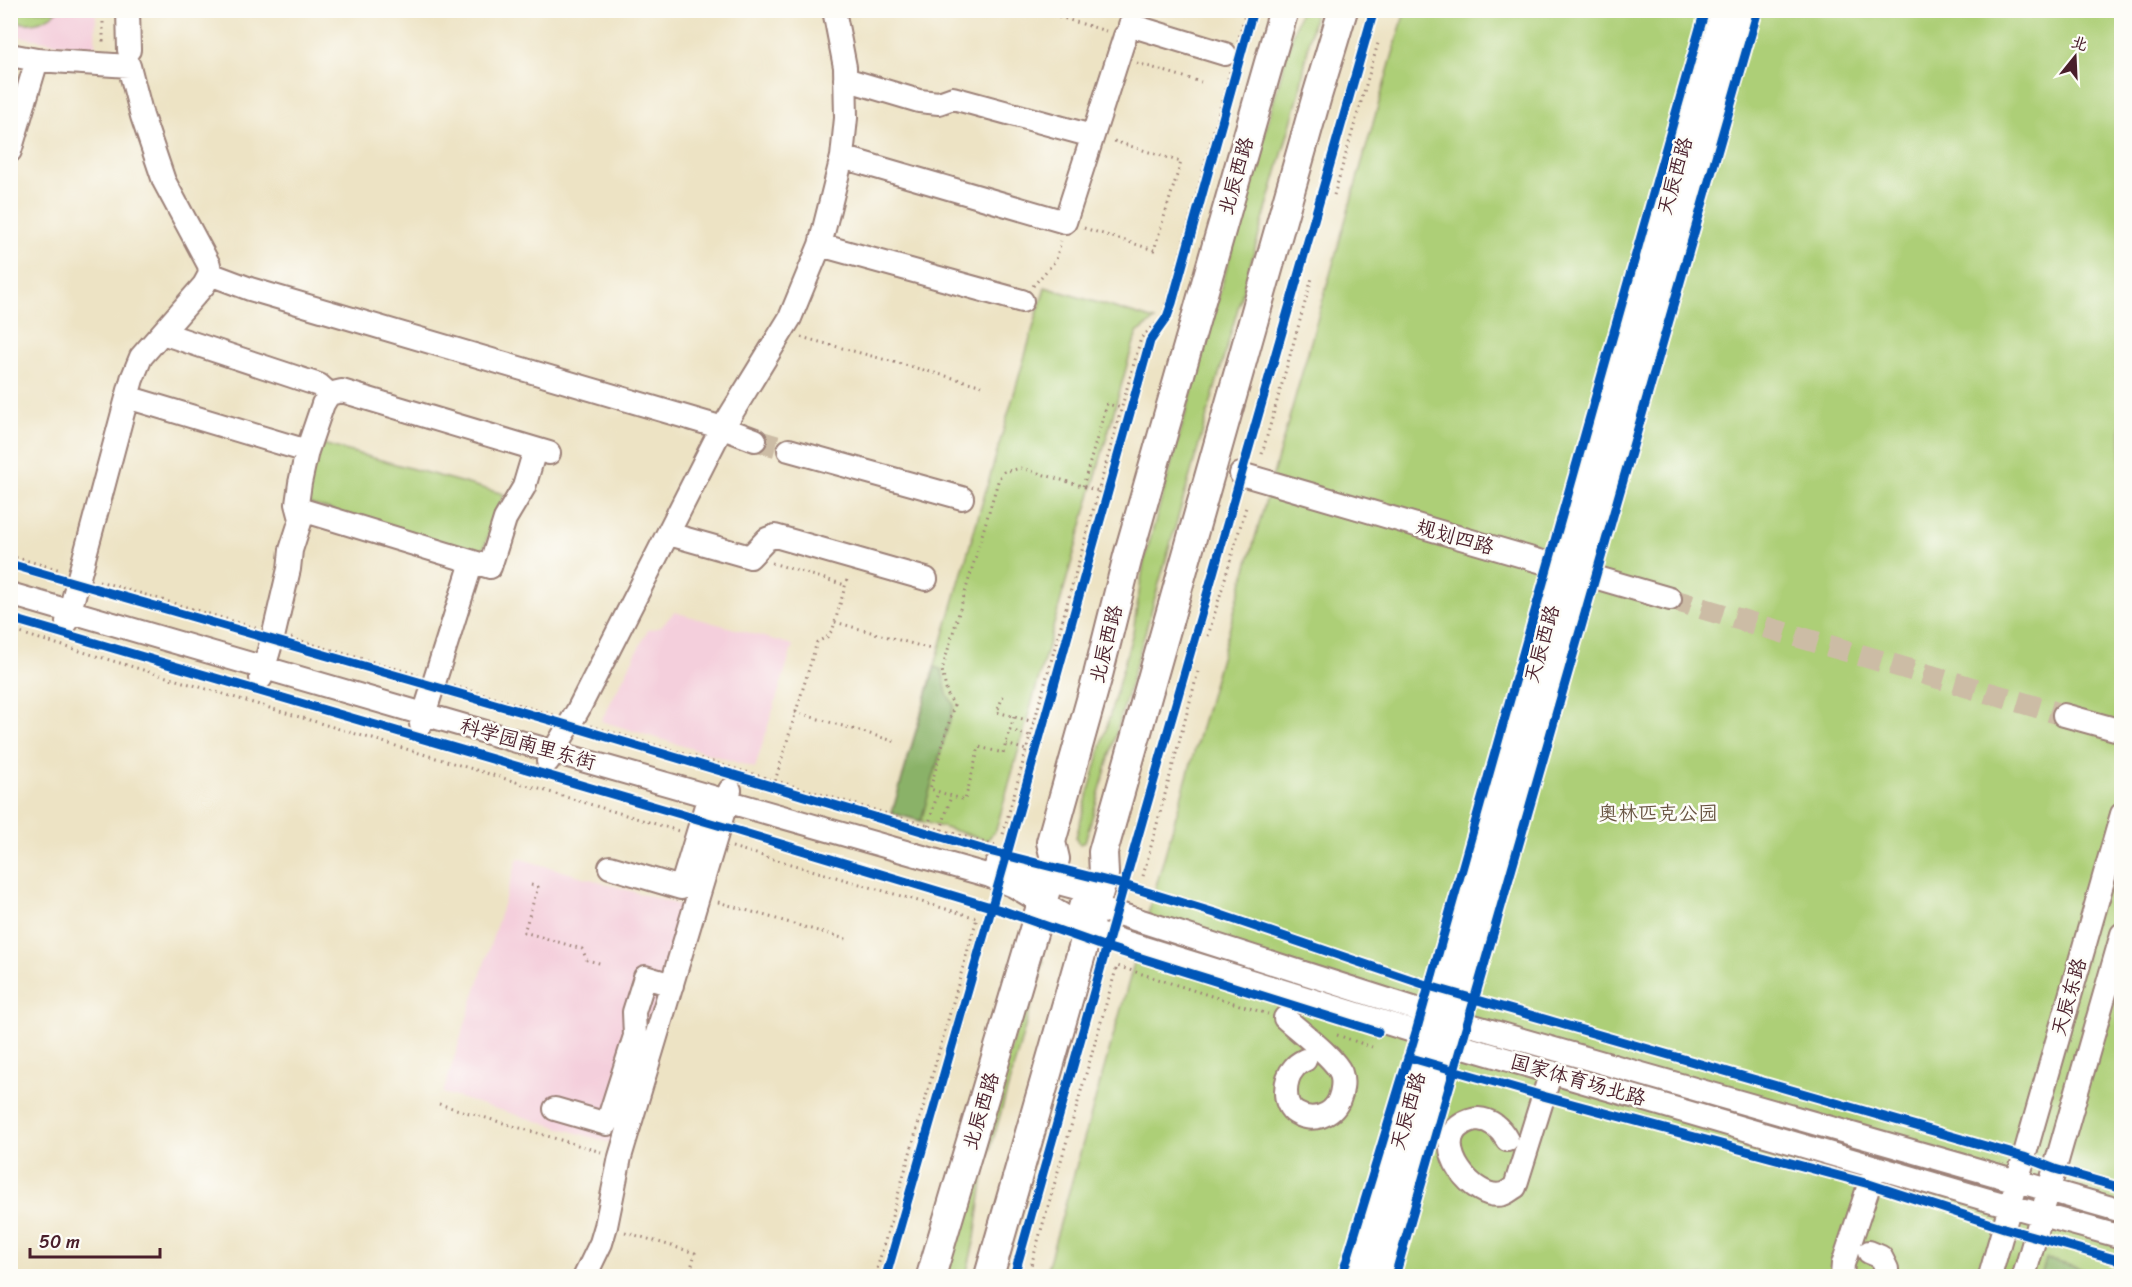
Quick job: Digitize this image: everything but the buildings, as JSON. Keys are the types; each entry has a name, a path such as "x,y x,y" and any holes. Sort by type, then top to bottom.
{"main road":[{"name":"北辰西路","path":"932,1276 1046,892 1055,859 1051,842 1098,675 1128,556 1284,10"},
{"path":"990,1276 1104,874 1103,852 1343,10"}],"street":[{"path":"73,598 127,398 141,357 204,285 210,274 209,265 164,181 142,116 129,58 128,10"},
{"path":"562,737 723,428 790,318 820,245 842,158 846,118 844,67 834,10"},
{"name":"天辰西路","path":"1379,1276 1441,1029 1723,10"},
{"name":"天辰西路","path":"1360,1276 1441,1029 1581,573 1742,10"},
{"path":"842,158 1065,222 1125,40 1235,56"},
{"path":"10,55 37,60 129,58"},
{"path":"12,144 37,60"},
{"path":"845,79 919,101 939,103 953,98 1092,135"},
{"path":"820,245 1022,301"},
{"path":"210,274 261,292 723,428 755,440"},
{"path":"162,333 319,385 328,394"},
{"path":"298,509 490,567 505,519 542,452 342,391 328,394"},
{"path":"268,655 289,569 291,550 301,519 297,504 307,451 328,394"},
{"path":"127,398 307,451"},
{"path":"789,450 962,498"},
{"name":"规划四路","path":"1241,474 1670,599"},
{"path":"669,534 750,557 767,539 776,536 926,579"},
{"path":"432,697 472,561"},
{"path":"10,581 73,598"},
{"name":"科学园南里东街","path":"10,594 73,598 268,655 432,697 562,737 719,802 1046,892"},
{"path":"10,604 73,598"},
{"path":"2064,715 2121,731"},
{"path":"610,867 681,888 719,802"},
{"path":"585,1276 601,1243 606,1226 620,1157 699,897 719,802"},
{"name":"天辰东路","path":"2010,1206 2121,814"},
{"path":"1046,892 1093,913"},
{"name":"国家体育场北路","path":"1046,892 1093,913 1441,1029 1551,1072 2121,1237"},
{"name":"天辰东路","path":"2042,1215 2121,934"},
{"path":"555,1109 607,1124 634,1036 634,1012 645,977 672,985"},
{"name":"国家体育场北路","path":"1441,1029 1471,1011 1995,1163 2017,1181 2121,1211"},
{"path":"1279,1017 1333,1062 1342,1075 1342,1093 1336,1105 1327,1115 1312,1118 1295,1113 1288,1103 1287,1077 1294,1067 1305,1060"},
{"path":"1507,1140 1501,1129 1478,1119 1465,1122 1454,1129 1450,1142 1452,1155 1458,1168 1479,1190 1491,1195 1504,1194 1515,1187 1551,1072"},
{"path":"1842,1276 1843,1264 1875,1167"},
{"path":"1990,1276 2010,1206"},
{"path":"2024,1276 2042,1215"},
{"path":"1869,1252 1881,1257 1887,1269 1886,1276"}],"path":[{"path":"103,10 103,50"},
{"path":"1035,10 1125,40 1201,82"},
{"path":"10,564 73,598 268,655 432,697 562,737 985,850 1008,850 1150,341 1167,316 1172,303 1246,10"},
{"path":"1003,834 1141,338 1161,319 1235,56 1253,10"},
{"path":"1334,195 1379,40"},
{"path":"1022,301 1056,260 1065,222 1154,250 1181,162 1092,135"},
{"path":"1262,454 1312,278"},
{"path":"793,334 983,387"},
{"path":"1083,486 1107,404 1122,408"},
{"path":"1014,717 1004,753 980,747 965,800 930,789 954,705 947,694 942,670 999,478 1004,472 1021,468 1099,491"},
{"path":"1208,636 1247,504"},
{"path":"10,556 73,598"},
{"path":"750,557 845,585"},
{"path":"775,781 817,642 827,637 835,622 854,557"},
{"path":"835,622 931,649"},
{"path":"1143,876 1199,668"},
{"path":"1003,696 997,712 1034,722"},
{"path":"795,712 897,742"},
{"path":"1010,730 1030,736"},
{"path":"562,737 775,781 999,847"},
{"path":"1006,744 1026,750"},
{"path":"928,826 938,792"},
{"path":"941,830 951,796"},
{"path":"531,885 538,887 524,932 582,949 587,960 603,964"},
{"path":"699,897 849,940"},
{"path":"977,918 983,917"},
{"path":"1028,1276 1117,966 1279,1017"},
{"path":"1328,1033 1372,1047"},
{"path":"439,1104 620,1157"},
{"path":"606,1226 696,1253 689,1276"}],"shaded area":[{"path":"10,11 96,11 95,50 11,35"},
{"path":"674,612 793,645 755,768 601,721 648,630 661,627"},
{"path":"518,858 686,907 614,1144 443,1093"}],"green space":[{"path":"10,11 57,11 41,21 23,23 11,19"},
{"path":"1300,11 1315,11 1299,95 1085,842 1080,844 1076,837 1133,632 1144,561"},
{"name":"奥林匹克公园","path":"1405,11 2121,11 2121,1276 1045,1276"},
{"path":"1045,287 1155,320 1137,333 996,830 987,840 892,813"},
{"path":"319,443 504,494 484,547 480,551 472,552 310,504 306,499"},
{"path":"935,667 942,670 947,694 954,705 921,821 892,813"},
{"path":"1039,955 1044,961 985,1168 975,1238 966,1276 941,1276"},
{"path":"2046,1259 2108,1276 2041,1276"}],"tunnel":[{"path":"755,440 789,450"},
{"path":"1670,599 2064,715"}],"cycle path":[{"path":"886,1276 1150,341 1167,317 1172,303 1253,10"},
{"path":"1014,1276 1374,10"},
{"path":"1342,1276 1416,1032 1705,10"},
{"path":"1395,1276 1758,10"},
{"path":"10,564 567,725 985,850 1124,885 1215,913 1429,986 2024,1157 2055,1169 2122,1188"},
{"path":"10,618 1004,911 1106,947 1378,1032"},
{"path":"1408,1057 1869,1184 2004,1228 2122,1261"}]}
